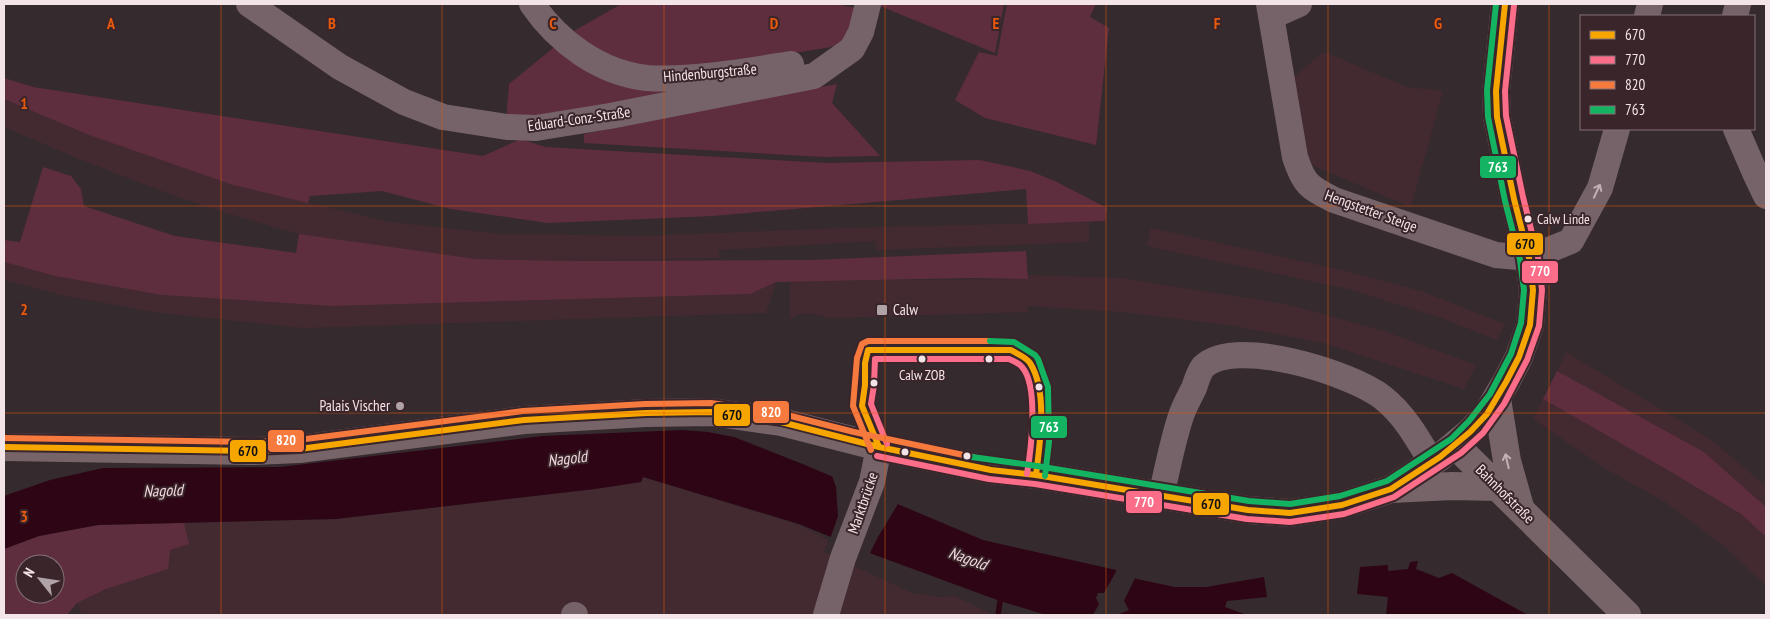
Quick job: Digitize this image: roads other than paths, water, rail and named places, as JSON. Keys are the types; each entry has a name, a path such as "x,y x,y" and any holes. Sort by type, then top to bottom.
{"main road":[{"path":"4,447 224,451 280,450 524,420 646,413 711,412 781,422 879,447 991,470 1036,475 1248,510 1290,513 1342,505 1390,489 1456,446 1476,426 1497,399 1519,357 1530,325 1533,290 1530,258 1514,199 1497,117 1496,90 1505,4"},
{"path":"1497,399 1507,461 1520,508"},
{"name":"Bahnhofstraße","path":"1456,446 1628,615"},
{"path":"1390,489 1452,486 1498,487"}],"street":[{"name":"Eduard-Conz-Straße","path":"249,4 340,67 404,102 443,117 507,127 536,128 814,76 852,49 861,32 868,4"},
{"name":"Hindenburgstraße","path":"532,4 568,44 589,58 616,71 646,78 690,78 790,64 852,49"},
{"path":"1270,10 1300,4"},
{"name":"Hengstetter Steige","path":"1270,10 1296,157 1301,176 1312,189 1343,203 1496,255 1530,258"},
{"path":"1530,258 1571,241 1600,188 1616,130"},
{"path":"1736,130 1766,196"},
{"path":"1161,496 1180,418 1202,368 1214,359 1235,356 1270,357 1329,371 1363,384 1383,398 1408,423 1432,463"},
{"name":"Marktbrücke","path":"826,615 843,558 870,487 879,447"}],"water":[{"name":"Nagold","path":"682,430 734,437 983,540 1116,570 1137,579 1175,587 1206,587 1264,577 1267,597 1227,601 1225,607 1247,615 1046,615 1000,601 875,555 799,524 643,477 641,482 595,489 336,519 98,525 39,536 4,549 4,496 50,480 103,468 280,467 543,436"},
{"path":"1418,561 1416,569 1439,578 1452,573 1528,615 1386,615 1388,597 1357,594 1360,567 1388,565 1388,571 1408,569 1410,562"}],"waterway":[{"path":"998,615 1001,595"}],"place":[{"name":"Calw Linde","path":"1528,219"},
{"name":"Calw","path":"882,310"},
{"name":"Calw ZOB","path":"922,359"},
{"name":"Palais Vischer","path":"400,406"}]}
